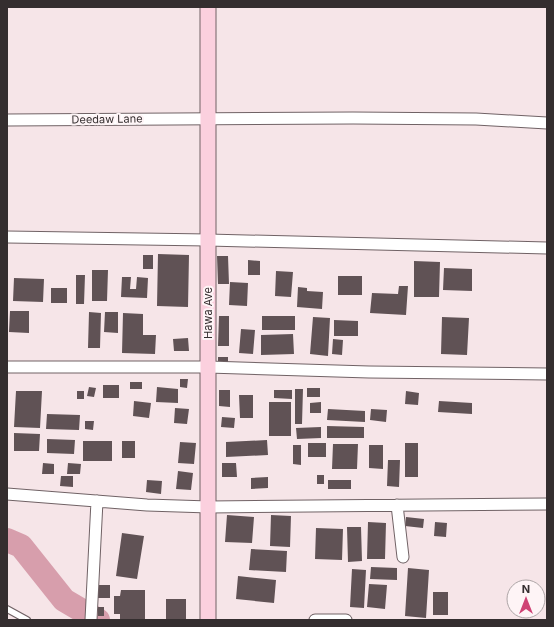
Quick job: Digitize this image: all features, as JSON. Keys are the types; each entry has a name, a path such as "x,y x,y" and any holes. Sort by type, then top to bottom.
{"street":[{"name":"Hawa Ave","path":"208,7 208,620"},
{"name":"Deedaw Lane","path":"7,120 207,118 461,119 547,123"},
{"path":"7,237 547,248"},
{"path":"7,367 208,367 369,372 547,374"},
{"path":"7,494 147,505 209,507 547,504"},
{"path":"91,620 97,501"},
{"path":"398,505 403,557"},
{"path":"315,620 346,620"}],"lane":[{"path":"7,609 27,620"}],"building":[{"path":"158,254 189,255 188,307 157,306"},
{"path":"143,255 153,255 153,269 143,269"},
{"path":"217,256 228,256 229,284 218,284"},
{"path":"248,260 260,261 260,275 248,275"},
{"path":"414,261 440,262 439,297 414,297"},
{"path":"444,268 472,269 472,291 443,290"},
{"path":"92,270 108,270 107,301 92,301"},
{"path":"276,271 293,272 291,297 275,296"},
{"path":"76,275 85,275 84,304 76,304"},
{"path":"338,276 362,276 362,295 338,295"},
{"path":"122,277 131,277 130,289 136,289 137,277 148,278 147,298 121,297"},
{"path":"14,278 44,279 43,302 13,301"},
{"path":"230,282 248,283 247,306 229,305"},
{"path":"399,286 408,286 406,315 370,313 372,293 398,294"},
{"path":"298,287 307,288 307,291 323,292 322,309 297,307"},
{"path":"51,288 67,288 67,303 51,303"},
{"path":"10,311 29,311 29,333 9,332"},
{"path":"89,312 101,313 100,348 88,348"},
{"path":"105,312 118,312 118,333 104,332"},
{"path":"123,313 143,314 143,335 156,335 155,354 122,353"},
{"path":"219,316 229,316 229,346 218,346"},
{"path":"262,316 295,316 295,330 262,330"},
{"path":"313,317 330,318 328,356 310,354"},
{"path":"442,317 469,318 467,355 441,354"},
{"path":"334,320 358,321 358,336 334,336"},
{"path":"241,329 255,330 253,354 239,353"},
{"path":"293,334 294,354 261,355 261,335"},
{"path":"188,338 189,351 174,351 173,339"},
{"path":"333,339 343,340 342,355 332,354"},
{"path":"218,357 228,357 228,364 218,364"},
{"path":"180,379 188,379 187,388 180,387"},
{"path":"130,382 142,382 142,389 130,389"},
{"path":"103,385 119,385 119,398 103,398"},
{"path":"89,387 96,388 94,397 87,396"},
{"path":"157,387 178,389 178,403 156,402"},
{"path":"307,388 320,388 320,397 307,397"},
{"path":"295,389 303,389 302,424 295,424"},
{"path":"219,390 230,390 230,407 219,406"},
{"path":"274,390 292,390 292,399 274,398"},
{"path":"16,391 42,391 40,428 14,427"},
{"path":"77,391 84,391 84,399 77,399"},
{"path":"406,391 419,393 418,405 405,404"},
{"path":"239,395 253,395 253,418 240,418"},
{"path":"134,401 151,403 149,418 133,416"},
{"path":"439,401 472,403 472,414 438,412"},
{"path":"269,402 291,402 291,436 269,436"},
{"path":"321,402 321,413 310,413 310,403"},
{"path":"175,408 189,409 187,424 174,423"},
{"path":"328,409 365,411 365,422 327,420"},
{"path":"371,409 387,410 386,422 370,420"},
{"path":"47,414 80,415 79,430 46,429"},
{"path":"222,417 235,418 234,428 221,427"},
{"path":"85,421 94,421 93,430 85,429"},
{"path":"327,426 364,427 364,438 327,438"},
{"path":"321,427 321,438 297,439 296,428"},
{"path":"14,433 40,434 39,451 14,451"},
{"path":"47,439 75,440 74,454 47,453"},
{"path":"267,440 268,455 226,457 226,442"},
{"path":"83,441 112,441 112,461 83,461"},
{"path":"122,441 135,441 135,458 122,458"},
{"path":"180,442 196,443 194,464 178,463"},
{"path":"308,443 326,443 326,457 308,457"},
{"path":"405,443 418,443 418,477 405,477"},
{"path":"333,444 358,444 357,469 332,469"},
{"path":"293,445 301,445 301,465 293,464"},
{"path":"369,445 383,445 383,469 369,468"},
{"path":"388,460 400,460 399,487 387,486"},
{"path":"43,463 54,464 54,474 42,474"},
{"path":"68,463 81,464 80,474 67,474"},
{"path":"222,463 236,463 237,477 222,477"},
{"path":"178,471 193,473 191,490 176,489"},
{"path":"317,475 324,475 324,484 317,484"},
{"path":"61,476 73,476 73,487 60,486"},
{"path":"268,477 268,488 251,489 251,478"},
{"path":"147,480 162,481 161,494 146,492"},
{"path":"328,480 351,480 351,489 328,489"},
{"path":"227,515 254,517 252,543 225,542"},
{"path":"271,515 291,516 290,547 270,546"},
{"path":"406,517 424,519 423,528 405,526"},
{"path":"368,522 386,523 385,559 367,559"},
{"path":"435,522 447,523 446,537 434,536"},
{"path":"347,527 361,527 362,561 348,562"},
{"path":"316,528 343,529 342,560 315,559"},
{"path":"122,533 144,536 137,579 116,576"},
{"path":"251,549 287,551 286,572 249,570"},
{"path":"371,567 397,568 397,580 370,579"},
{"path":"408,568 429,570 426,618 405,616"},
{"path":"352,569 366,570 364,608 350,607"},
{"path":"238,576 276,580 274,603 236,599"},
{"path":"369,584 387,585 385,609 367,607"},
{"path":"97,585 110,585 110,598 97,598"},
{"path":"121,590 145,590 145,620 120,619 120,614 114,614 114,596 120,596"},
{"path":"433,592 448,592 448,615 433,615"},
{"path":"166,599 186,599 186,620 166,620"},
{"path":"98,607 104,607 104,616 98,616"}],"waterway":[{"path":"7,540 21,546 64,600 98,620"}]}
